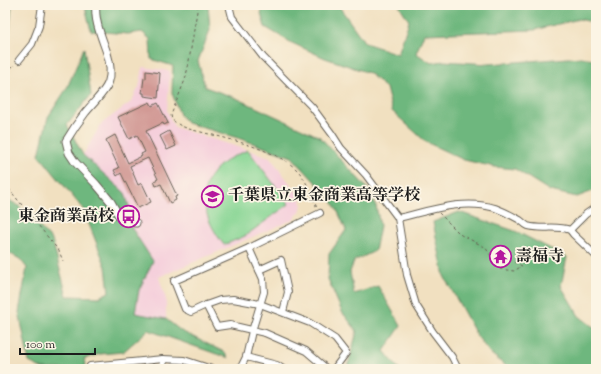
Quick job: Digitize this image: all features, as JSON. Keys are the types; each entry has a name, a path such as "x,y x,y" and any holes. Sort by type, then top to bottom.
{"street":[{"path":"19,60 32,44 39,26 42,5"},
{"path":"96,5 96,16 110,63 108,83 105,91 86,112 66,141 69,153 75,162 111,202 119,216 130,222 136,223"},
{"path":"229,5 232,17 262,57 312,107 341,148 366,175 398,218 407,275 416,305 433,332 452,357 458,369"},
{"path":"398,218 470,204 482,205 496,209 520,220 526,225 541,228 570,230 596,256"},
{"path":"570,230 586,214 596,207"},
{"path":"320,214 249,248 174,281 185,309 190,312 220,300 233,299 260,304 310,323 335,339 346,353 334,369"},
{"path":"240,369 246,357 264,292 263,280 249,248"},
{"path":"258,270 281,260 288,292 283,312"},
{"path":"206,305 217,327 230,325 265,334 306,351 327,369"},
{"path":"246,357 277,365 283,369"},
{"path":"91,369 90,366 163,359 184,360 212,369"},
{"path":"163,359 164,369"}],"path":[{"path":"198,5 188,67 171,115 172,120 189,129 242,143 291,164 300,174 320,214"},
{"path":"5,97 10,69 19,60"},
{"path":"5,184 59,251 62,261"},
{"path":"436,210 461,235 485,247 500,268 514,271 522,266 508,259"}],"shaded area":[{"name":"千葉県立東金商業高等学校","path":"143,67 170,71 167,111 174,127 270,157 301,198 302,205 300,212 292,220 159,277 166,299 166,319 135,313 139,290 152,261 83,155 101,124 131,102 139,87"}],"green space":[{"path":"5,5 12,5 8,47 5,47"},
{"path":"208,5 210,30 198,61 205,87 236,98 320,137 367,188 376,206 380,226 375,251 354,261 350,272 354,294 378,286 401,326 384,351 399,369 347,369 357,331 342,312 328,279 329,254 346,230 331,199 292,157 238,138 187,123 180,115 172,93 173,66 151,59 150,39 142,32 128,34 91,31 85,6"},
{"path":"265,5 338,5 365,43 398,54 409,21 399,5 596,5 596,23 579,19 534,30 424,34 416,53 431,63 444,61 489,64 582,57 596,61 596,190 577,197 550,191 515,169 495,167 464,160 426,142 392,111 386,88 369,73 325,58 292,43 265,27 261,13"},
{"path":"84,48 91,95 67,125 83,155 125,193 130,210 124,216 153,261 139,290 135,313 166,319 181,331 224,352 228,358 148,330 123,352 100,354 84,359 86,369 43,369 29,362 19,312 27,268 20,259 5,251 5,198 19,206 52,240 67,296 99,297 109,292 106,267 83,209 39,155 48,117 67,88"},
{"path":"248,150 289,204 245,236 224,245 217,235 207,214 204,203 204,192 207,182 213,172 232,157"},
{"path":"459,212 515,231 567,257 561,286 579,316 596,329 596,369 510,369 490,353 477,336 444,276 433,222"}],"building":[{"path":"146,71 160,73 158,98 144,96 144,93 142,93 144,78 146,79"},
{"path":"150,102 152,106 158,103 168,123 164,125 163,123 146,131 177,196 175,197 176,200 170,203 161,184 156,186 154,181 158,179 148,158 130,166 138,185 142,183 151,202 138,208 121,173 117,176 114,170 119,168 106,140 115,135 128,163 142,156 141,154 145,152 137,135 129,139 118,117"},
{"path":"169,131 176,146 167,150 160,136"}],"place":[{"name":"千葉県立東金商業高等学校","path":"213,196"},
{"name":"東金商業高校","path":"129,217"},
{"name":"壽福寺","path":"501,257"}]}
